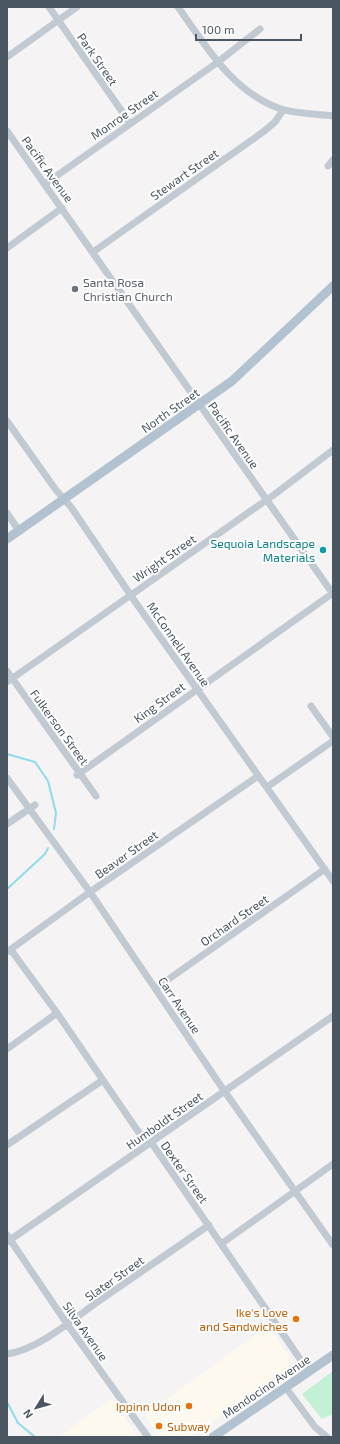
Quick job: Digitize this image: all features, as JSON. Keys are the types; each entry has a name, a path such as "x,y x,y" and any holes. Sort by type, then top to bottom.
{"main road":[{"name":"North Street","path":"7,539 232,381 258,358 307,308 333,286"},
{"name":"Mendocino Avenue","path":"213,1437 333,1355"}],"street":[{"name":"Park Street","path":"49,7 130,123"},
{"path":"7,57 77,7"},
{"path":"178,7 218,62 240,86 270,105 283,110 333,116"},
{"name":"Monroe Street","path":"45,184 218,62 260,29"},
{"name":"Stewart Street","path":"93,252 263,132 275,122 283,110"},
{"name":"Pacific Avenue","path":"7,131 333,594"},
{"path":"7,248 62,208"},
{"name":"McConnell Avenue","path":"7,421 64,498 130,595 333,881"},
{"name":"Wright Street","path":"10,681 266,500 333,450"},
{"path":"7,513 19,530"},
{"name":"King Street","path":"78,774 333,594"},
{"name":"Fulkerson Street","path":"7,671 10,681 78,774 96,796"},
{"path":"311,706 333,737"},
{"path":"267,787 333,741"},
{"name":"Beaver Street","path":"9,951 90,892 258,776"},
{"name":"Carr Avenue","path":"7,778 28,810 90,892 225,1092 333,1245"},
{"path":"7,824 35,805"},
{"name":"Orchard Street","path":"156,988 325,869"},
{"name":"Dexter Street","path":"9,951 57,1013 144,1140 151,1142 309,1372"},
{"path":"7,1049 57,1013"},
{"name":"Humboldt Street","path":"8,1239 225,1092 333,1016"},
{"path":"7,1146 103,1080"},
{"path":"221,1244 333,1164"},
{"name":"Slater Street","path":"7,1354 16,1353 33,1345 67,1324 209,1225"},
{"name":"Silva Avenue","path":"8,1239 148,1437"},
{"path":"286,1388 315,1427 326,1437"}],"shaded area":[{"path":"268,1326 291,1359 290,1367 191,1437 159,1437 144,1415"},
{"path":"111,1399 138,1437 65,1437 61,1435"}],"green space":[{"path":"333,1371 333,1414 322,1419 302,1394"}],"waterway":[{"path":"7,754 35,762 48,781 56,813 54,829"},
{"path":"7,889 45,854 48,848"},
{"path":"7,1402 18,1423 35,1437"}],"place":[{"name":"Santa Rosa Christian Church","path":"75,289"},
{"name":"Sequoia Landscape Materials","path":"323,550"},
{"name":"Ike's Love and Sandwiches","path":"296,1319"},
{"name":"Ippinn Udon","path":"189,1406"},
{"name":"Subway","path":"159,1426"}]}
